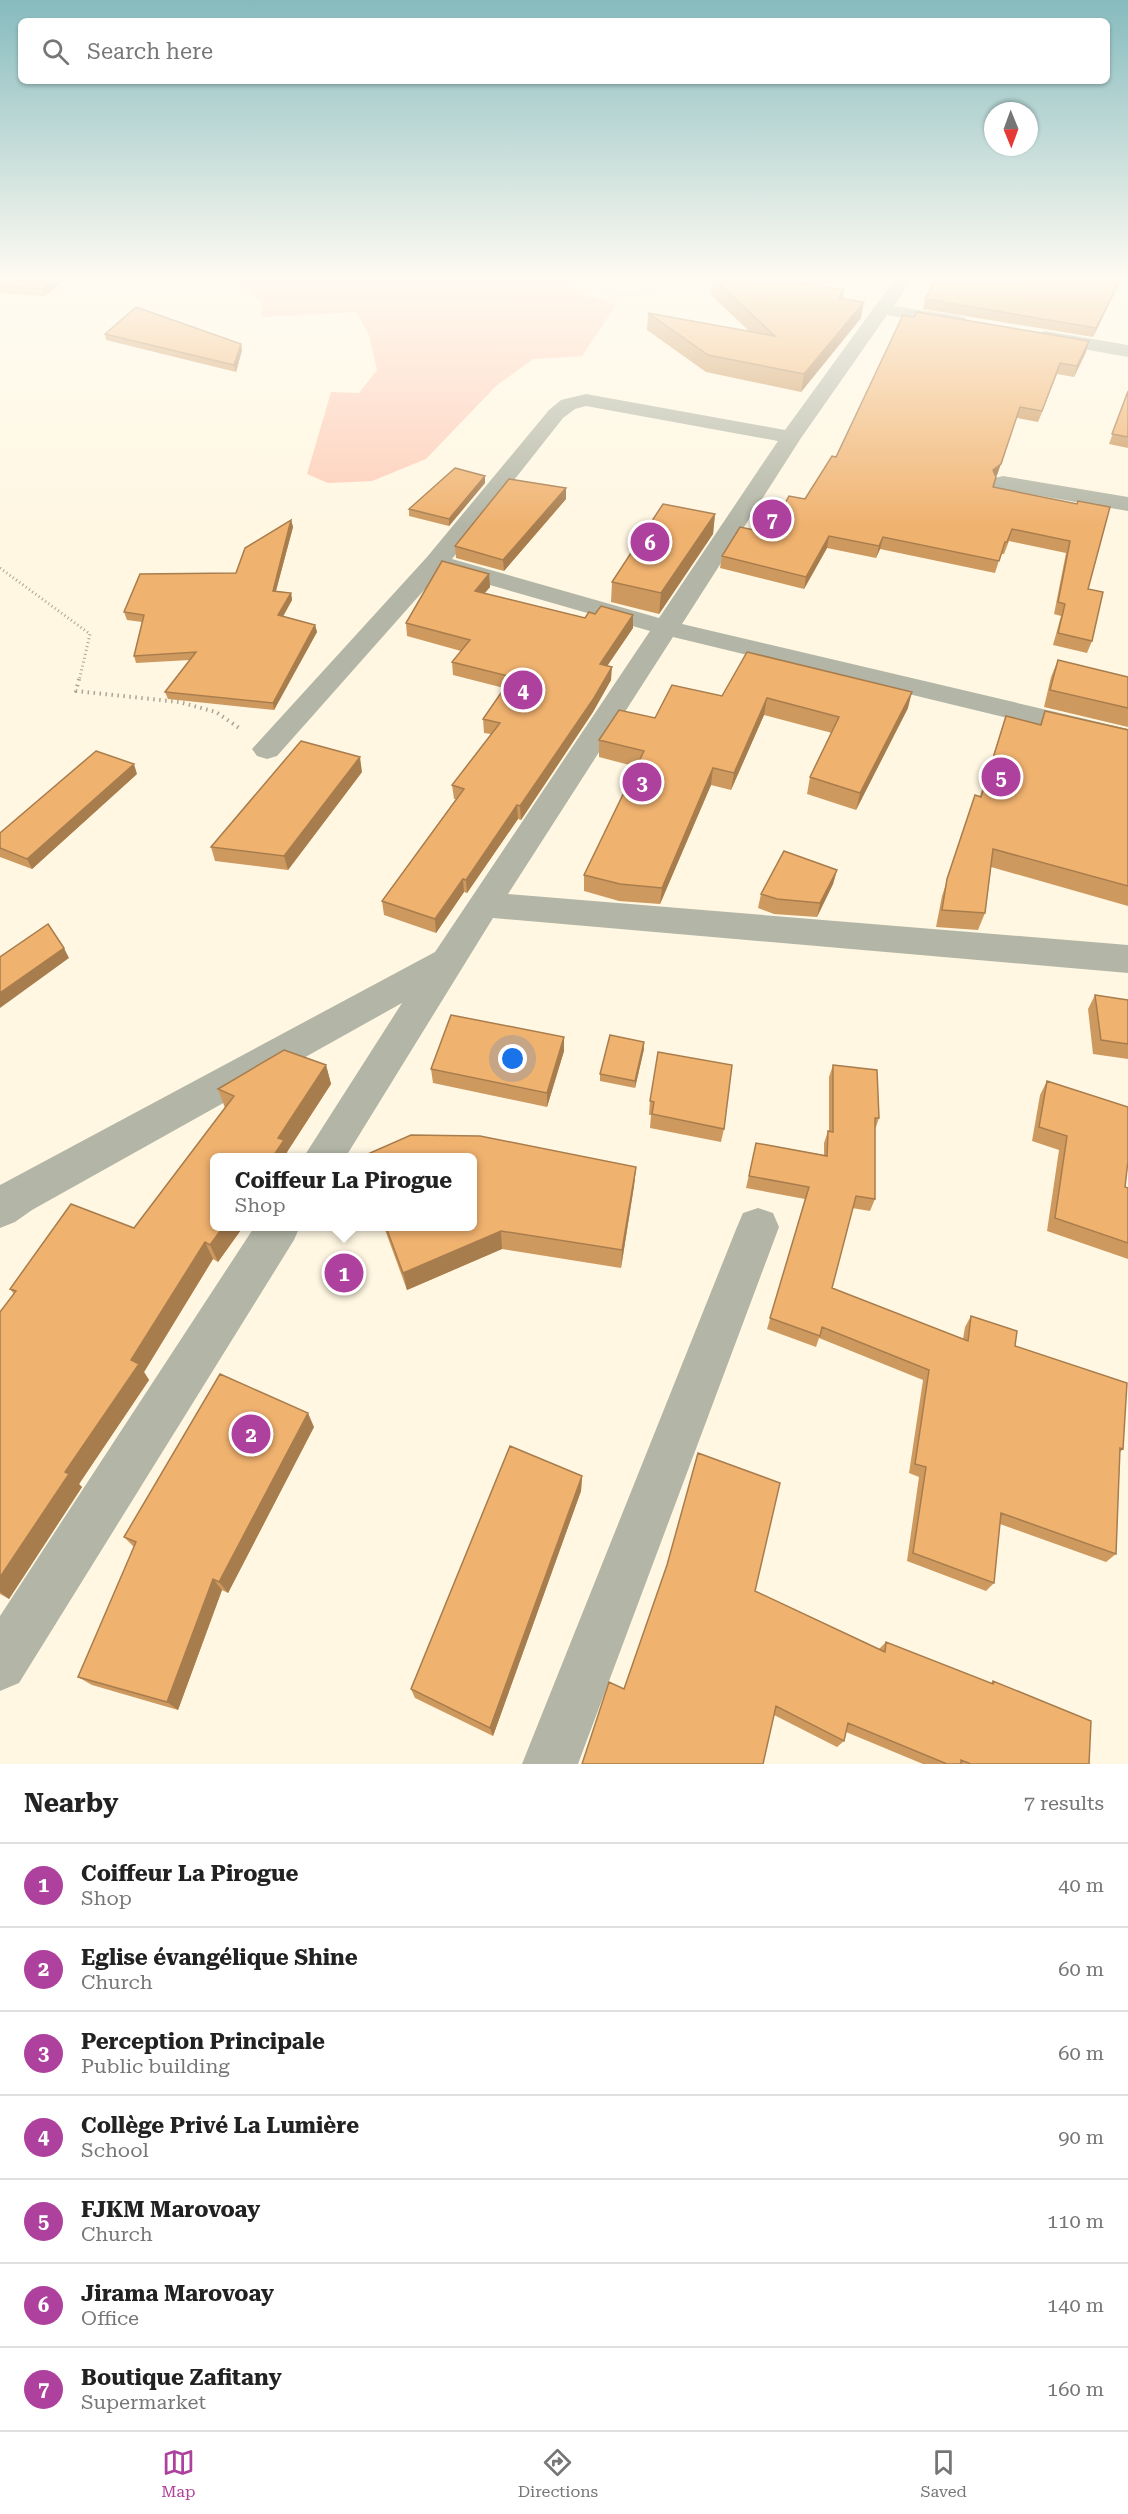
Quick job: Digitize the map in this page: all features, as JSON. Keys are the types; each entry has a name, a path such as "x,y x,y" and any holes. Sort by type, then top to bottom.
{"street":[{"path":"326,1153 448,960 791,437 844,362"},
{"path":"267,749 436,562 556,414 568,404 586,400 791,437"},
{"path":"1003,483 1128,504"},
{"path":"436,562 667,628 1128,738"},
{"path":"484,905 1128,959"},
{"path":"0,1209 17,1197 448,960"},
{"path":"550,1764 758,1227"},
{"path":"0,1664 276,1231"}],"path":[{"path":"0,567 90,634 76,691 179,702 216,712 267,749"}],"shaded area":[{"path":"375,362 528,362 496,386 426,459 372,481 328,483 307,474 331,392 359,393 377,370"}],"building":[{"path":"745,362 814,362 804,374"},
{"path":"881,362 1079,362 1077,366 1060,363 1042,411 1020,407 1001,464 993,470 996,477 993,487 1077,504 1078,501 1110,507 1088,589 1103,592 1092,641 1058,633 1065,604 1058,602 1070,541 1012,529 999,561 883,537 879,546 829,536 806,577 722,556 740,527 769,533 789,496 805,499 832,456 836,457"},
{"path":"1128,391 1128,437 1112,434"},
{"path":"455,468 485,476 449,519 409,509"},
{"path":"509,479 566,488 503,560 455,546"},
{"path":"663,504 715,514 661,593 612,582"},
{"path":"291,520 273,591 291,593 278,615 315,625 273,703 165,692 196,652 134,656 144,615 124,612 140,574 236,573 245,548"},
{"path":"442,561 489,574 475,591 585,618 589,612 595,614 601,606 633,615 600,664 612,667 594,698 520,806 517,805 466,880 463,879 435,919 382,901 464,789 452,785 500,723 483,719 512,677 452,662 470,640 406,623"},
{"path":"747,652 912,692 860,793 810,777 839,717 767,698 734,773 713,768 662,888 620,884 584,875 644,751 599,740 619,710 655,718 672,685 722,696"},
{"path":"1058,660 1128,677 1128,708 1050,690"},
{"path":"1045,711 1128,730 1128,886 993,849 985,913 942,910 947,879 975,795 981,797 1006,716 1041,725"},
{"path":"301,741 360,757 284,856 211,847"},
{"path":"96,751 134,764 27,859 0,848 0,833"},
{"path":"784,851 837,870 820,903 777,899 761,894"},
{"path":"48,924 64,948 0,993 0,957"},
{"path":"1095,995 1128,1000 1128,1044 1101,1040"},
{"path":"451,1015 564,1037 547,1093 431,1069"},
{"path":"610,1035 644,1042 635,1081 600,1074"},
{"path":"284,1050 326,1065 278,1138 284,1140 275,1153 210,1153 210,1231 220,1231 210,1245 205,1242 131,1360 139,1364 65,1472 69,1474 0,1577 0,1312 16,1291 10,1289 71,1204 134,1228 234,1096 218,1089"},
{"path":"658,1052 732,1065 724,1129 652,1114 654,1102 650,1101"},
{"path":"833,1065 877,1070 879,1118 875,1118 875,1199 856,1196 832,1288 968,1341 971,1316 1017,1331 1015,1346 1127,1383 1123,1449 1120,1448 1116,1554 1001,1513 994,1583 913,1553 926,1467 915,1464 929,1370 822,1327 820,1336 770,1318 809,1187 749,1176 756,1143 827,1156 828,1131 833,1132"},
{"path":"1047,1081 1128,1107 1128,1161 1125,1187 1128,1188 1128,1243 1055,1218 1067,1136 1039,1127"},
{"path":"411,1135 480,1136 636,1167 622,1250 501,1231 403,1273 387,1231 477,1231 477,1153 370,1153"},
{"path":"220,1374 308,1413 219,1582 213,1579 167,1702 78,1677 136,1542 124,1537"},
{"path":"510,1446 582,1476 490,1728 411,1689"},
{"path":"698,1453 780,1483 755,1591 885,1652 886,1642 993,1684 993,1681 1091,1721 1089,1764 971,1764 961,1760 961,1764 947,1764 848,1723 844,1741 776,1706 763,1764 582,1764 609,1682 624,1689 667,1565"}],"place":[{"name":"Boutique Zafitany","path":"772,519"},
{"name":"Jirama Marovoay","path":"650,542"},
{"name":"Collège Privé La Lumière","path":"523,690"},
{"name":"FJKM Marovoay","path":"1001,777"},
{"name":"Perception Principale","path":"642,782"},
{"name":"Coiffeur La Pirogue","path":"344,1273"},
{"name":"Eglise évangélique Shine","path":"251,1434"}]}
